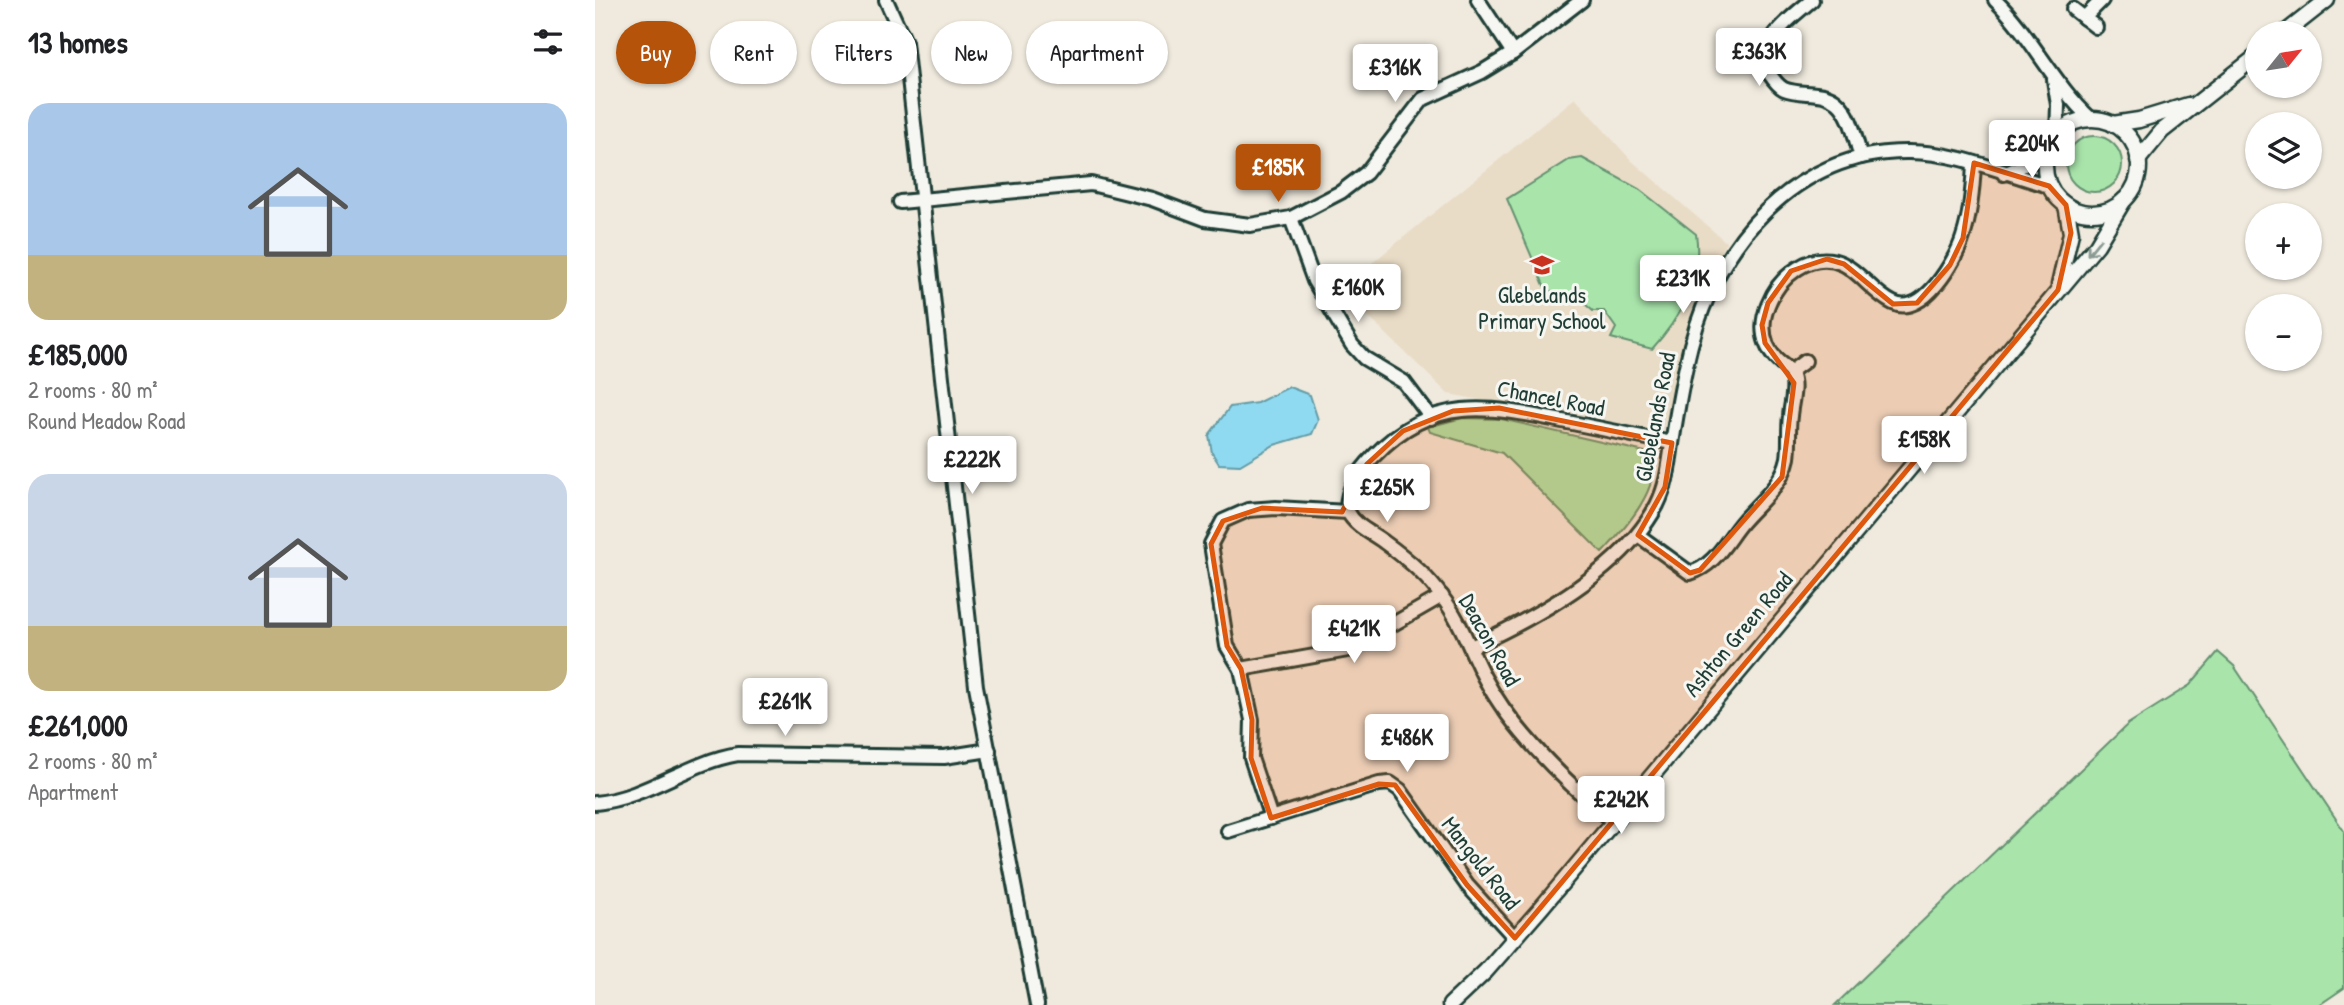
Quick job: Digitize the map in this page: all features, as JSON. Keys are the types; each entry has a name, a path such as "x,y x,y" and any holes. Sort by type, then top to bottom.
{"street":[{"path":"886,0 905,41 976,686 1037,1005"},
{"path":"1478,0 1513,53"},
{"path":"900,202 1091,184 1152,199 1205,219 1250,225 1291,218 1341,192 1366,173 1423,99 1482,72 1513,53 1582,0"},
{"path":"1812,0 1767,45 1766,65 1773,79 1782,88 1824,95 1837,102 1847,115 1860,157"},
{"path":"1995,0 2033,43 2071,101 2091,119"},
{"path":"2084,18 2102,0"},
{"path":"2300,21 2327,0"},
{"path":"2073,9 2096,27"},
{"name":"Ashton Green Road","path":"1450,1005 1515,937 2097,245 2137,181 2138,160 2162,131 2245,65"},
{"path":"2053,73 2058,105 2057,135"},
{"name":"Ashton Green Road","path":"2091,119 2113,124 2139,120 2199,100"},
{"path":"2091,119 2066,126 2057,135 2046,155 2045,169 2049,186 2066,205 2089,213 2102,212 2125,200"},
{"path":"2113,124 2133,142 2138,160"},
{"name":"Glebelands Road","path":"1472,648 1570,591 1616,558 1638,535 1665,487 1698,322 1718,271 1756,220 1801,181 1860,157 1907,152 1974,163 2049,186"},
{"path":"2004,174 2046,155"},
{"path":"1638,535 1690,573 1700,570 1711,561 1782,477 1788,457 1794,383 1790,372 1765,343 1762,325 1769,303 1791,271 1827,259 1844,264 1893,304 1910,306 1931,290 1950,265 1963,239 1970,212 1974,163"},
{"name":"Ashton Green Road","path":"2057,290 2071,233 2066,205"},
{"path":"1291,218 1314,281 1352,345 1364,358 1404,382 1431,418"},
{"path":"1910,306 1913,321"},
{"path":"1790,372 1805,361"},
{"name":"Chancel Road","path":"1348,512 1346,502 1349,493 1367,464 1403,431 1431,418 1474,407 1499,408 1672,443"},
{"path":"1271,818 1251,758 1252,720 1241,669 1227,646 1212,559 1214,532 1223,521 1248,510 1276,508 1348,512"},
{"name":"Deacon Road","path":"1348,512 1353,523 1397,552 1442,596 1472,648 1484,678 1539,751 1611,820"},
{"path":"1241,669 1347,650 1442,596"},
{"path":"595,803 634,795 716,759 738,754 944,757 989,750"},
{"name":"Mangold Road","path":"1228,831 1379,784 1392,784 1400,790 1467,885 1515,937"}],"highlighted area":[{"path":"1974,163 2049,186 2066,205 2071,233 2058,290 1515,938 1467,885 1395,785 1379,784 1271,818 1251,758 1252,720 1241,669 1227,646 1211,544 1223,521 1262,508 1342,512 1367,464 1403,431 1453,411 1499,408 1672,443 1665,487 1638,535 1690,573 1700,570 1782,477 1794,383 1765,343 1762,325 1768,303 1791,271 1827,259 1844,264 1893,304 1917,303 1950,265 1963,238"}],"shaded area":[{"name":"Glebelands Primary School","path":"1575,98 1631,160 1726,242 1694,306 1663,433 1448,394 1340,289"}],"green space":[{"path":"2094,136 2105,138 2114,144 2120,153 2120,175 2114,184 2105,190 2094,192 2083,190 2074,184 2068,175 2066,164 2068,153 2074,144 2083,138"},
{"path":"1582,158 1639,189 1696,234 1693,282 1681,310 1652,349 1611,338 1616,328 1604,311 1593,311 1579,299 1546,290 1507,199 1569,160"},
{"path":"1462,418 1501,419 1649,453 1653,465 1647,492 1630,520 1602,553 1502,453 1430,432 1428,427"},
{"path":"2218,652 2234,666 2344,831 2344,988 2319,1005 1835,1005 2128,724 2190,685"}],"water":[{"path":"1289,387 1310,395 1318,420 1312,434 1274,445 1240,465 1219,464 1212,453 1209,435 1230,407 1257,403"}],"place":[{"name":"Glebelands Primary School","path":"1542,265"}]}
